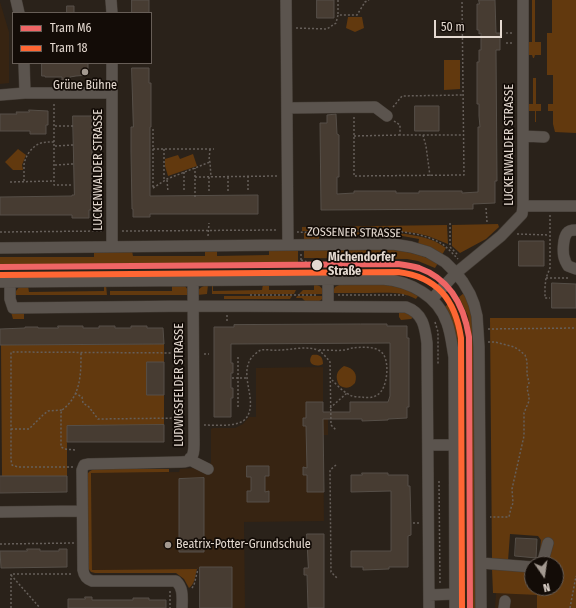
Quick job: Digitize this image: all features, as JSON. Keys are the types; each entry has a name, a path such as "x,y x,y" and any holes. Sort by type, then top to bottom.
{"street":[{"path":"16,0 19,12"},
{"path":"111,0 112,12"},
{"path":"286,0 288,244"},
{"name":"LUCKENWALDER STRASSE","path":"432,299 456,273 501,236 522,214 523,0"},
{"path":"24,64 25,93"},
{"name":"LUCKENWALDER STRASSE","path":"112,64 112,247"},
{"name":"LUCKENWALDER STRASSE","path":"0,94 112,93"},
{"path":"287,108 375,107 387,116"},
{"path":"523,136 544,137"},
{"path":"523,206 576,206"},
{"path":"576,230 571,230 567,233 564,240 563,249 564,259 568,266 576,269"},
{"name":"ZOSSENER STRASSE","path":"0,248 393,244 428,252 445,262 456,273 470,294 477,316 479,347 481,608"},
{"path":"328,280 328,306"},
{"path":"428,608 427,342 425,330 416,311 406,307 328,306 13,308 5,282 394,280 405,283 432,299 444,315 452,339 454,357 455,608"},
{"name":"LUDWIGSFELDER STRASSE","path":"170,581 100,581 88,580 84,576 82,470 84,465 89,464 181,462 188,461 192,456 194,450 193,281"},
{"path":"428,445 454,446"},
{"path":"190,458 194,462 208,469"},
{"path":"0,512 82,511"},
{"path":"544,556 548,543"},
{"path":"480,563 524,566"},
{"path":"170,581 176,581 181,586 182,608"},
{"path":"428,595 455,594"}],"path":[{"path":"286,28 327,28 336,23 338,15 338,0"},
{"path":"338,15 357,15 365,2 369,0"},
{"path":"353,107 354,176 464,175 462,0"},
{"path":"400,135 400,124 387,116 402,96 463,95"},
{"path":"54,104 54,185 72,185"},
{"path":"54,126 73,126"},
{"path":"153,129 153,188 167,179 210,162"},
{"path":"423,135 430,176"},
{"path":"354,136 463,135"},
{"path":"24,181 24,165 26,157 31,150 36,145 54,142"},
{"path":"54,146 73,146"},
{"path":"153,149 214,149"},
{"path":"164,149 164,181"},
{"path":"209,192 210,149"},
{"path":"54,165 73,164"},
{"path":"195,168 195,196"},
{"path":"184,172 184,192"},
{"path":"248,176 248,192"},
{"path":"195,177 279,176"},
{"path":"228,177 228,191"},
{"path":"167,179 168,192"},
{"path":"10,182 54,181"},
{"path":"486,208 487,222"},
{"path":"550,215 550,268 546,278 545,287 545,298 550,298"},
{"path":"208,223 208,246"},
{"path":"450,223 450,246 458,255"},
{"path":"117,230 283,231"},
{"path":"0,232 102,231"},
{"path":"511,234 549,235"},
{"path":"301,250 301,261 311,263"},
{"path":"452,252 461,262"},
{"path":"546,278 576,278"},
{"path":"248,295 403,295 410,298"},
{"path":"434,320 438,332 438,364"},
{"path":"488,329 576,328"},
{"path":"488,342 512,346 525,355 529,383 527,388 529,401 524,413 524,436 512,489 513,503 509,517 490,517"},
{"path":"214,425 234,425 248,417 250,400 246,378 247,367 251,358 261,350 311,348 319,350 344,350 362,347 373,348 380,351 386,360 386,381 384,387 378,395 366,398 354,397 330,379"},
{"path":"319,350 330,362 330,425 336,430"},
{"path":"75,467 18,467 12,465 10,460 11,352 194,354"},
{"path":"11,429 29,428 48,411 62,410 68,405 79,384 81,373 81,353"},
{"path":"238,357 238,406"},
{"path":"232,378 246,378"},
{"path":"75,393 82,397 83,403 89,407 98,419 181,418"},
{"path":"330,408 347,393"},
{"path":"62,410 61,447 75,450"},
{"path":"336,464 330,470 331,572 337,578"},
{"path":"439,476 440,594"},
{"path":"0,544 76,543"},
{"path":"191,589 194,585 198,569"},
{"path":"11,574 70,574"},
{"path":"11,574 11,608"},
{"path":"11,574 40,608"},
{"path":"570,608 576,576"},
{"path":"170,581 170,608"}],"shaded area":[{"path":"532,0 535,0 535,42 541,42 541,55 535,55 534,58 532,55 527,55 527,42 532,42"},
{"path":"552,0 576,0 576,133 555,132 553,124 553,111 548,111 548,104 553,104 553,75 547,75 547,33 552,33"},
{"path":"0,2 9,32 9,83 0,84"},
{"path":"348,17 362,17 364,28 355,32 346,28"},
{"path":"444,60 460,60 460,89 444,90"},
{"path":"533,78 536,78 536,104 541,104 541,111 536,111 536,122 535,111 528,111 528,104 533,104"},
{"path":"18,149 26,155 22,165 23,170 13,170 5,162"},
{"path":"193,154 197,166 168,176 165,166 165,159 178,155 180,159"},
{"path":"498,224 499,227 486,239 460,253 452,246 452,225"},
{"path":"447,225 448,244 428,236 396,231 302,231 302,227"},
{"path":"385,232 425,238 432,240 446,248 442,255 418,245 419,239 397,235 319,235 319,241 304,241 304,233"},
{"path":"381,249 410,253 438,263 435,268 418,261 407,259 304,258 304,250"},
{"path":"205,250 217,250 217,256 269,255 269,250 298,250 298,262 0,265 0,257 94,257 94,251 132,251 133,256 205,256"},
{"path":"296,273 296,276 0,278 0,275"},
{"path":"212,284 213,291 262,290 263,284 269,284 269,290 296,290 294,294 212,294"},
{"path":"314,284 321,287 324,294 299,294 303,290 314,290"},
{"path":"383,284 406,289 418,296 416,299 411,296 393,293 332,293 335,287 339,285"},
{"path":"104,285 106,285 107,295 15,295 19,287 28,286 29,292 104,291"},
{"path":"172,285 185,286 189,295 110,295 110,291 172,291"},
{"path":"208,285 207,294 197,295 201,288"},
{"path":"464,293 470,307 474,331 477,608 473,608 471,335 468,316 459,297"},
{"path":"224,296 292,296 290,299 224,299"},
{"path":"297,296 324,296 319,301 307,303 302,298 296,298"},
{"path":"459,297 468,316 471,335 473,608 464,608 462,343 461,329 452,302"},
{"path":"452,302 459,321 462,343 464,608 459,608 457,344 454,329 444,307"},
{"path":"399,310 403,310 414,317 411,319 401,320 399,317"},
{"path":"11,312 24,312 24,319 13,319"},
{"path":"490,318 576,318 576,608 537,608 537,596 564,596 564,556 540,556 541,540 538,536 510,534 508,561 492,560"},
{"path":"164,344 164,362 147,395 164,395 164,425 67,426 67,476 2,476 1,345"},
{"path":"312,355 320,356 323,364 317,366 311,363 310,358"},
{"path":"344,366 353,370 356,377 355,383 347,388 339,385 337,379 338,372"},
{"name":"Beatrix-Potter-Grundschule","path":"323,367 323,418 328,418 328,435 323,435 324,521 244,522 245,608 200,608 200,569 92,570 91,473 179,472 180,469 194,468 206,472 211,462 211,429 235,428 243,424 249,417 256,417 256,368"},
{"path":"94,469 169,469 169,472 91,473 92,570 197,569 194,582 189,588 184,579 176,573 91,572 88,568 87,474"},
{"path":"492,569 524,571 524,594 493,593"},
{"path":"496,593 537,596 537,608 495,608"}],"building":[{"path":"132,0 149,0 149,12 132,12"},
{"path":"317,0 334,0 334,18 317,18"},
{"path":"479,0 495,0 496,33 500,33 500,50 496,50 497,181 495,181 495,203 473,204 473,209 321,210 320,123 327,123 327,115 336,114 337,134 339,135 339,177 337,177 337,194 354,193 354,191 396,191 396,193 419,193 419,191 462,191 462,193 478,192 478,127 480,127 479,104 477,104 477,62 479,62 479,50 481,50 481,33 479,34 479,30 477,30 477,4 479,4"},
{"path":"67,6 74,6 74,12 67,12"},
{"path":"42,64 88,64 88,75 70,77 69,80 62,80 62,77 42,76"},
{"path":"132,68 149,68 149,83 151,83 150,196 258,195 258,214 150,214 150,217 133,217 131,152 131,127 133,127"},
{"path":"415,106 439,106 439,131 415,131"},
{"path":"29,110 48,111 48,125 46,125 46,134 30,134 30,131 0,131 0,114 17,114 16,112 29,112"},
{"path":"73,116 92,116 92,194 89,218 72,218 72,215 0,215 0,197 74,195"},
{"path":"519,241 544,241 544,266 519,266"},
{"path":"552,283 576,284 576,308 552,308"},
{"path":"387,324 387,326 407,326 407,338 409,338 409,407 407,407 407,418 362,421 362,419 323,419 324,492 307,492 307,475 303,475 303,467 307,468 306,426 303,426 303,418 306,418 306,402 323,402 323,412 350,412 350,402 388,402 390,396 390,343 231,344 231,363 233,363 233,373 231,373 231,388 233,388 233,398 231,398 231,417 214,417 214,327 234,327 234,325"},
{"path":"58,326 83,326 83,328 99,328 99,326 115,326 115,328 131,328 131,326 147,326 147,328 163,328 164,344 0,345 0,329 25,327 58,328"},
{"path":"147,362 164,362 164,395 147,395"},
{"path":"164,425 164,442 67,442 67,426"},
{"path":"247,466 269,466 269,476 265,476 265,492 269,491 269,502 247,502 247,491 251,491 251,477 247,477"},
{"path":"362,473 408,475 408,486 410,486 411,535 408,536 408,567 389,567 389,569 363,570 363,567 351,567 351,551 391,551 391,491 351,492 351,475 362,475"},
{"path":"0,476 67,476 67,492 0,493"},
{"path":"204,478 204,552 179,552 179,479"},
{"path":"307,534 324,534 324,608 308,608 307,575 304,575 304,568 308,568"},
{"path":"516,538 537,539 536,556 515,556"},
{"path":"27,549 59,551 59,549 67,549 67,567 1,568 0,551 27,551"},
{"path":"200,567 232,567 232,608 200,608"},
{"path":"85,597 92,597 92,600 133,600 133,598 149,598 149,600 166,600 166,608 68,608 68,599 85,599"}],"tram line":[{"name":"M6","path":"0,267 398,264 419,268 439,279 447,286 459,304 467,326 469,337 470,608"},
{"name":"18","path":"0,275 398,272 423,279 433,285 442,292 449,301 458,324 461,338 462,608"}],"place":[{"name":"Grüne Bühne","path":"85,72"},
{"name":"Michendorfer Straße","path":"317,265"},
{"name":"Beatrix-Potter-Grundschule","path":"168,545"}]}
